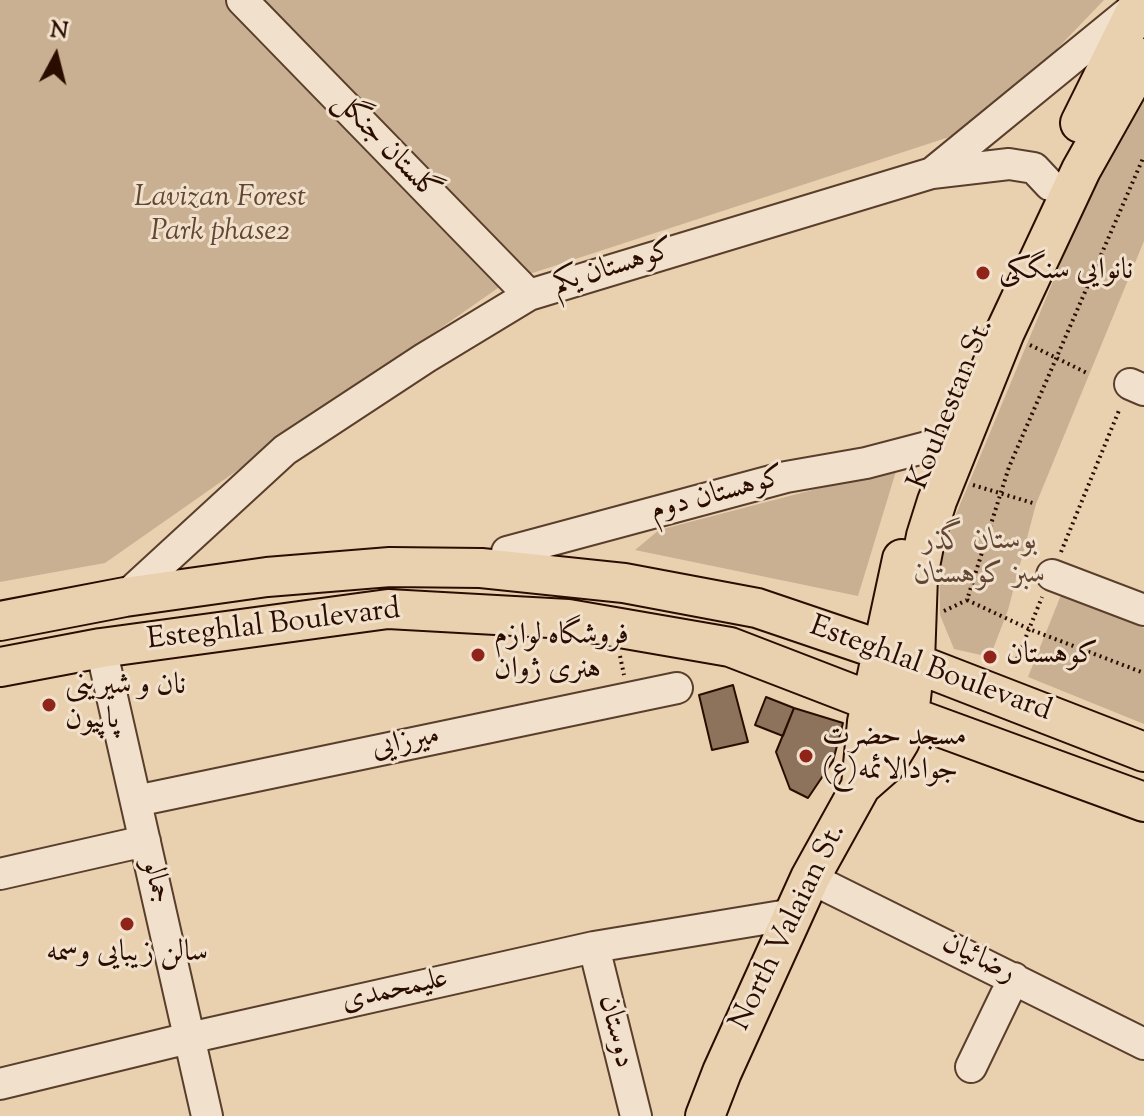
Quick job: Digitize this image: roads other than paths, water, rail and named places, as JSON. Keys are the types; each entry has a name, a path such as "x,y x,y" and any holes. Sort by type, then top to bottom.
{"main road":[{"name":"Kouhestan St.","path":"898,656 917,624 918,576 926,536 974,344 1138,3"},
{"name":"Kouhestan St.","path":"898,656 918,489 945,455 1081,170 1144,58"},
{"name":"Esteghlal Boulevard","path":"0,621 125,597 267,577 390,567 481,568 624,583 757,608 898,656 1144,752"},
{"name":"Esteghlal Boulevard","path":"0,667 101,648 388,609 568,619 730,647 1144,802"},
{"name":"North Valaian St.","path":"861,786 867,722 873,702 898,656"},
{"name":"North Valaian St.","path":"704,1112 810,878 861,786 886,764 900,741 909,716 898,656"}],"street":[{"name":"گلستان جنگل","path":"242,0 529,295"},
{"name":"کوهستان یکم","path":"125,597 285,450 425,358 529,295 932,173 1138,3"},
{"path":"932,173 1009,164 1034,168 1050,185"},
{"name":"کوهستان دوم","path":"507,552 786,477 866,463 945,455"},
{"path":"1052,575 1144,610"},
{"name":"جمالو","path":"101,648 207,1116"},
{"name":"میرزایی","path":"136,801 677,688"},
{"path":"0,874 145,841"},
{"name":"رضائیان","path":"810,878 1144,1044"},
{"name":"علیمحمدی","path":"0,1084 594,947 794,914"},
{"name":"دوستان","path":"594,947 636,1116"},
{"path":"971,1067 1014,978"}],"place":[{"name":"نانوایی سنگکی","path":"983,273"},
{"name":"فروشگاه لوازم هنری ژوان","path":"478,655"},
{"name":"کوهستان","path":"990,657"},
{"name":"نان و شیرینی پاپیون","path":"49,705"},
{"name":"مسجد حضرت جوادالائمه(ع)","path":"806,756"},
{"name":"سالن زیبایی وسمه","path":"127,924"}],"park label":[{"name":"Lavizan Forest Park phase2","path":"220,217"},
{"name":"بوستان گذر سبز کوهستان","path":"980,560"}]}
